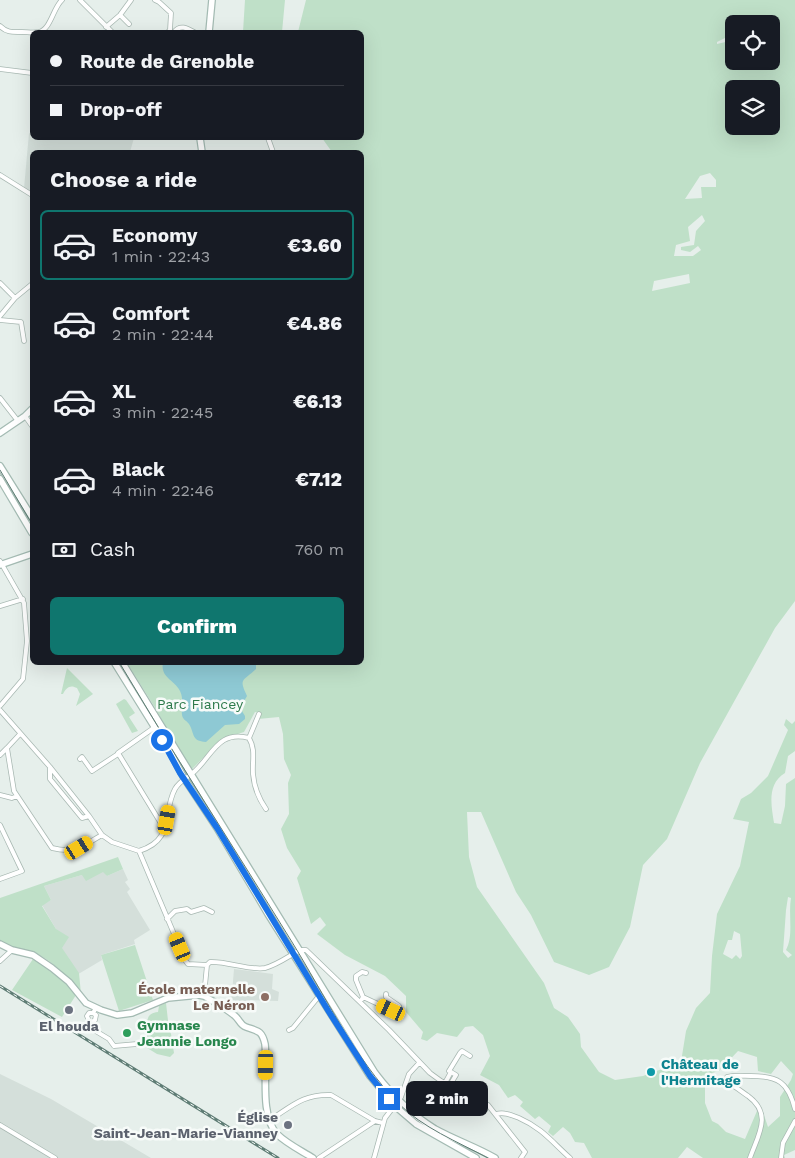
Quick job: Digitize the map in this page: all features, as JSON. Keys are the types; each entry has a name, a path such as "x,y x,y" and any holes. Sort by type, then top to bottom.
{"main road":[{"path":"209,30 212,0"},
{"path":"0,433 30,411"},
{"path":"0,466 30,515"},
{"path":"0,479 30,529"},
{"path":"1,564 30,555"},
{"path":"116,665 268,914 370,1076 395,1106 429,1132 476,1158"},
{"path":"124,665 370,1066 389,1090 400,1098 424,1122 495,1158"},
{"path":"0,944 12,950 33,955 52,968 94,1010 122,1016 168,998 204,996 235,1016 246,1027 257,1031 264,1038 266,1049 265,1096 272,1128 279,1136 313,1158"}],"street":[{"path":"42,30 45,28 56,5 62,0"},
{"path":"80,0 110,30"},
{"path":"106,27 120,15 131,0"},
{"path":"158,1 171,13 170,30"},
{"path":"120,15 129,24"},
{"path":"0,26 6,31 30,32"},
{"path":"176,30 179,27 183,27 190,30"},
{"path":"0,69 30,73"},
{"path":"0,175 30,194"},
{"path":"0,283 15,298"},
{"path":"24,341 20,322 0,318 15,298 30,286"},
{"path":"0,398 18,421"},
{"path":"26,416 30,423"},
{"path":"26,522 30,519"},
{"path":"0,706 23,679 27,646 23,599 1,564"},
{"path":"0,606 23,599"},
{"path":"0,710 50,767 102,834 112,842 138,851 146,849 154,843 165,830 173,794 178,784 190,775 225,740 238,735 249,738 254,746 253,773 255,784 266,809"},
{"path":"249,738 258,714"},
{"path":"80,759 82,757 92,771 155,727"},
{"path":"0,755 20,734"},
{"path":"7,748 14,791 52,848 66,851 79,848 102,834"},
{"path":"118,754 165,830"},
{"path":"50,767 50,779 82,818 89,816"},
{"path":"0,795 12,798 17,796"},
{"path":"0,825 22,871 0,880"},
{"path":"138,851 185,960 193,965 207,965 210,962 220,962 260,969 266,968 300,950 308,951 419,1062 445,1083 481,1100 496,1114 525,1152 522,1158"},
{"path":"167,919 175,911 187,909 191,912 204,908 212,912"},
{"path":"0,961 12,950"},
{"path":"204,996 207,965"},
{"path":"366,973 359,973 356,980 363,997 391,1010 400,1010 399,1006 386,998 386,994"},
{"path":"290,1030 319,996"},
{"path":"359,1002 363,997"},
{"path":"94,1010 88,1013 87,1016 89,1028 109,1039 114,1046 137,1044"},
{"path":"450,1085 456,1075 448,1070 460,1052 462,1051 470,1056"},
{"path":"374,1158 383,1123 400,1098 409,1074 419,1062"},
{"path":"445,1083 451,1072"},
{"path":"750,1158 762,1126 760,1107 757,1102 728,1083 726,1079 734,1076 771,1077 779,1080 788,1089 795,1109"},
{"path":"270,1120 303,1098 331,1095 375,1121 383,1123"},
{"path":"496,1114 506,1113 534,1124 570,1158"},
{"path":"319,1158 375,1121"},
{"path":"781,1158 783,1143 795,1121"},
{"path":"0,1125 55,1158"}],"shaded area":[{"path":"29,133 30,140 133,140 131,150 30,150 30,192 24,188"},
{"path":"123,869 128,880 125,882 130,889 127,892 150,930 134,940 135,944 101,955 102,960 70,979 56,929 42,905 51,900 44,886 104,871 107,876"},
{"path":"234,969 273,974 272,989 279,992 278,1001 250,1000 248,1007 231,1005"},
{"path":"0,1074 51,1099 151,1158 0,1158"}],"green space":[{"path":"245,0 285,0 282,30 243,30"},
{"name":"Parc Fiancey","path":"306,0 795,0 795,601 775,628 700,763 667,839 643,865 630,927 609,967 589,975 554,962 531,915 516,892 481,812 467,812 469,857 477,887 544,983 554,1008 568,1017 580,1034 581,1047 599,1072 615,1080 643,1076 681,1062 686,1031 696,1008 710,993 717,914 740,866 749,822 733,819 741,799 751,793 768,776 788,730 784,725 786,719 792,724 795,721 795,751 788,756 785,773 775,783 771,802 774,823 781,824 785,806 786,784 795,778 795,1150 784,1155 785,1158 703,1158 687,1147 678,1158 592,1158 584,1143 575,1142 570,1133 563,1127 553,1136 548,1132 551,1126 539,1116 535,1119 520,1106 523,1102 515,1095 508,1098 499,1085 480,1075 490,1056 483,1035 473,1026 465,1027 457,1037 437,1033 427,1041 421,1039 423,1032 406,1012 406,996 385,976 345,955 317,934 326,925 320,917 311,924 297,878 301,871 287,848 281,829 289,814 288,783 291,775 284,759 283,734 279,717 258,719 259,713 255,712 244,732 222,739 192,769 189,768 128,665 364,665 364,150 331,150 323,140 364,140 364,30 298,30","holes":["710,173 716,180 716,187 701,187 702,198 685,199 700,176","702,215 705,221 696,231 694,245 681,247 681,250 690,252 698,246 701,250 693,256 674,256 676,245 690,241 688,227","689,274 690,283 652,291 654,281","788,897 791,898 790,938 786,950 792,955 788,958 783,952","734,931 740,934 742,956 740,959 736,955 732,959 723,954 728,940 732,940","738,1051 757,1057 758,1071 771,1074 781,1061 793,1074 780,1097 780,1116 768,1127 763,1112 757,1111 745,1139 726,1132 712,1121 705,1103 705,1083 708,1074 719,1071"]},
{"path":"67,668 93,694 76,706 80,694 77,688 67,688 61,694"},
{"path":"124,699 135,713 129,717 138,731 132,733 116,704"},
{"path":"118,857 123,869 107,876 103,872 86,881 82,875 44,886 51,900 42,906 56,929 69,937 62,948 79,973 81,994 60,970 42,956 22,949 12,950 0,941 0,898"},
{"path":"135,945 153,1000 119,1011 101,955"},
{"path":"33,959 63,980 76,995 62,1017 12,990"},
{"path":"166,1003 174,1053 170,1057 157,1054 144,1046 144,1037 148,1035 148,1017 158,1012 159,1006"}],"water":[{"path":"163,665 256,665 256,669 243,681 247,696 240,708 245,719 239,724 225,725 206,742 196,739 189,724 182,717 181,694 165,675"}],"tram line":[{"path":"0,470 30,521"},
{"path":"121,665 292,942 341,1026 382,1086 418,1120 440,1134 488,1158"}],"railway":[{"path":"0,986 278,1158"}],"place":[{"name":"École maternelle Le Néron","path":"265,997"},
{"name":"El houda","path":"69,1010"},
{"name":"Gymnase Jeannie Longo","path":"127,1033"},
{"name":"Château de l'Hermitage","path":"651,1072"},
{"name":"Église Saint-Jean-Marie-Vianney","path":"288,1125"}],"route":[{"path":"162,740 180,773 217,828 329,1012 370,1076 389,1099"}]}
